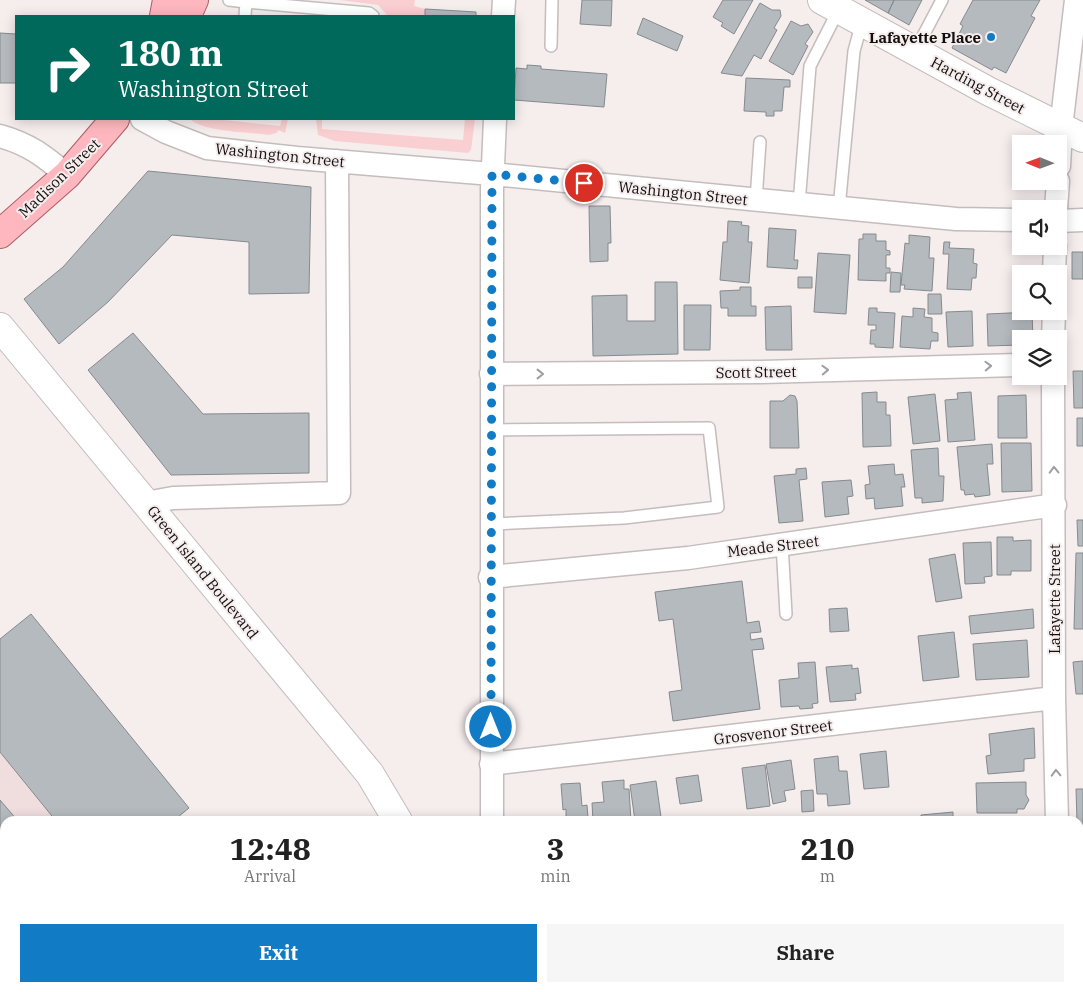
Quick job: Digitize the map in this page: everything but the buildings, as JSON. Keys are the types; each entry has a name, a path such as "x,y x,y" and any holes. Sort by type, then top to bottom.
{"main road":[{"path":"164,15 167,0"},
{"path":"184,15 190,9 194,0"},
{"name":"Madison Street","path":"0,234 67,176 114,120"}],"street":[{"path":"503,15 504,0"},
{"path":"1072,133 1076,0"},
{"name":"Harding Street","path":"841,10 1072,133"},
{"name":"Washington Street","path":"144,120 166,132 207,148 337,162 492,174 956,219 1012,220"},
{"path":"492,816 490,524 492,174 495,120"},
{"path":"0,136 16,140 38,151 67,176"},
{"path":"146,503 173,498 338,493 337,162"},
{"path":"1067,221 1083,220"},
{"name":"Green Island Boulevard","path":"0,327 370,774 395,816"},
{"name":"Scott Street","path":"492,374 762,372 1012,365"},
{"name":"Lafayette Street","path":"1053,385 1054,698 1057,816"},
{"name":"Meade Street","path":"490,577 688,558 1054,505"},
{"name":"Grosvenor Street","path":"491,764 1054,698"}],"lane":[{"path":"229,0 369,13 372,15"},
{"path":"551,46 552,0"},
{"path":"915,51 942,0"},
{"path":"245,15 246,2"},
{"path":"799,204 810,66 841,10"},
{"path":"839,208 854,51 841,10"},
{"path":"756,200 760,142"},
{"path":"490,524 624,518 718,507 709,428 491,430"},
{"path":"782,544 786,614"}],"shaded area":[{"path":"340,0 415,0 414,6 425,9 425,15 387,15 378,5"},
{"path":"192,120 224,120 280,126 282,120 288,120 285,133 279,130 269,135 227,131 205,127"},
{"path":"316,120 322,120 322,129 463,140 465,120 475,120 471,150 468,153 335,141 318,135"},
{"path":"0,752 52,816 0,816"}],"place":[{"name":"Lafayette Place","path":"991,37"}],"route":[{"path":"491,727 492,174 584,183"}]}
